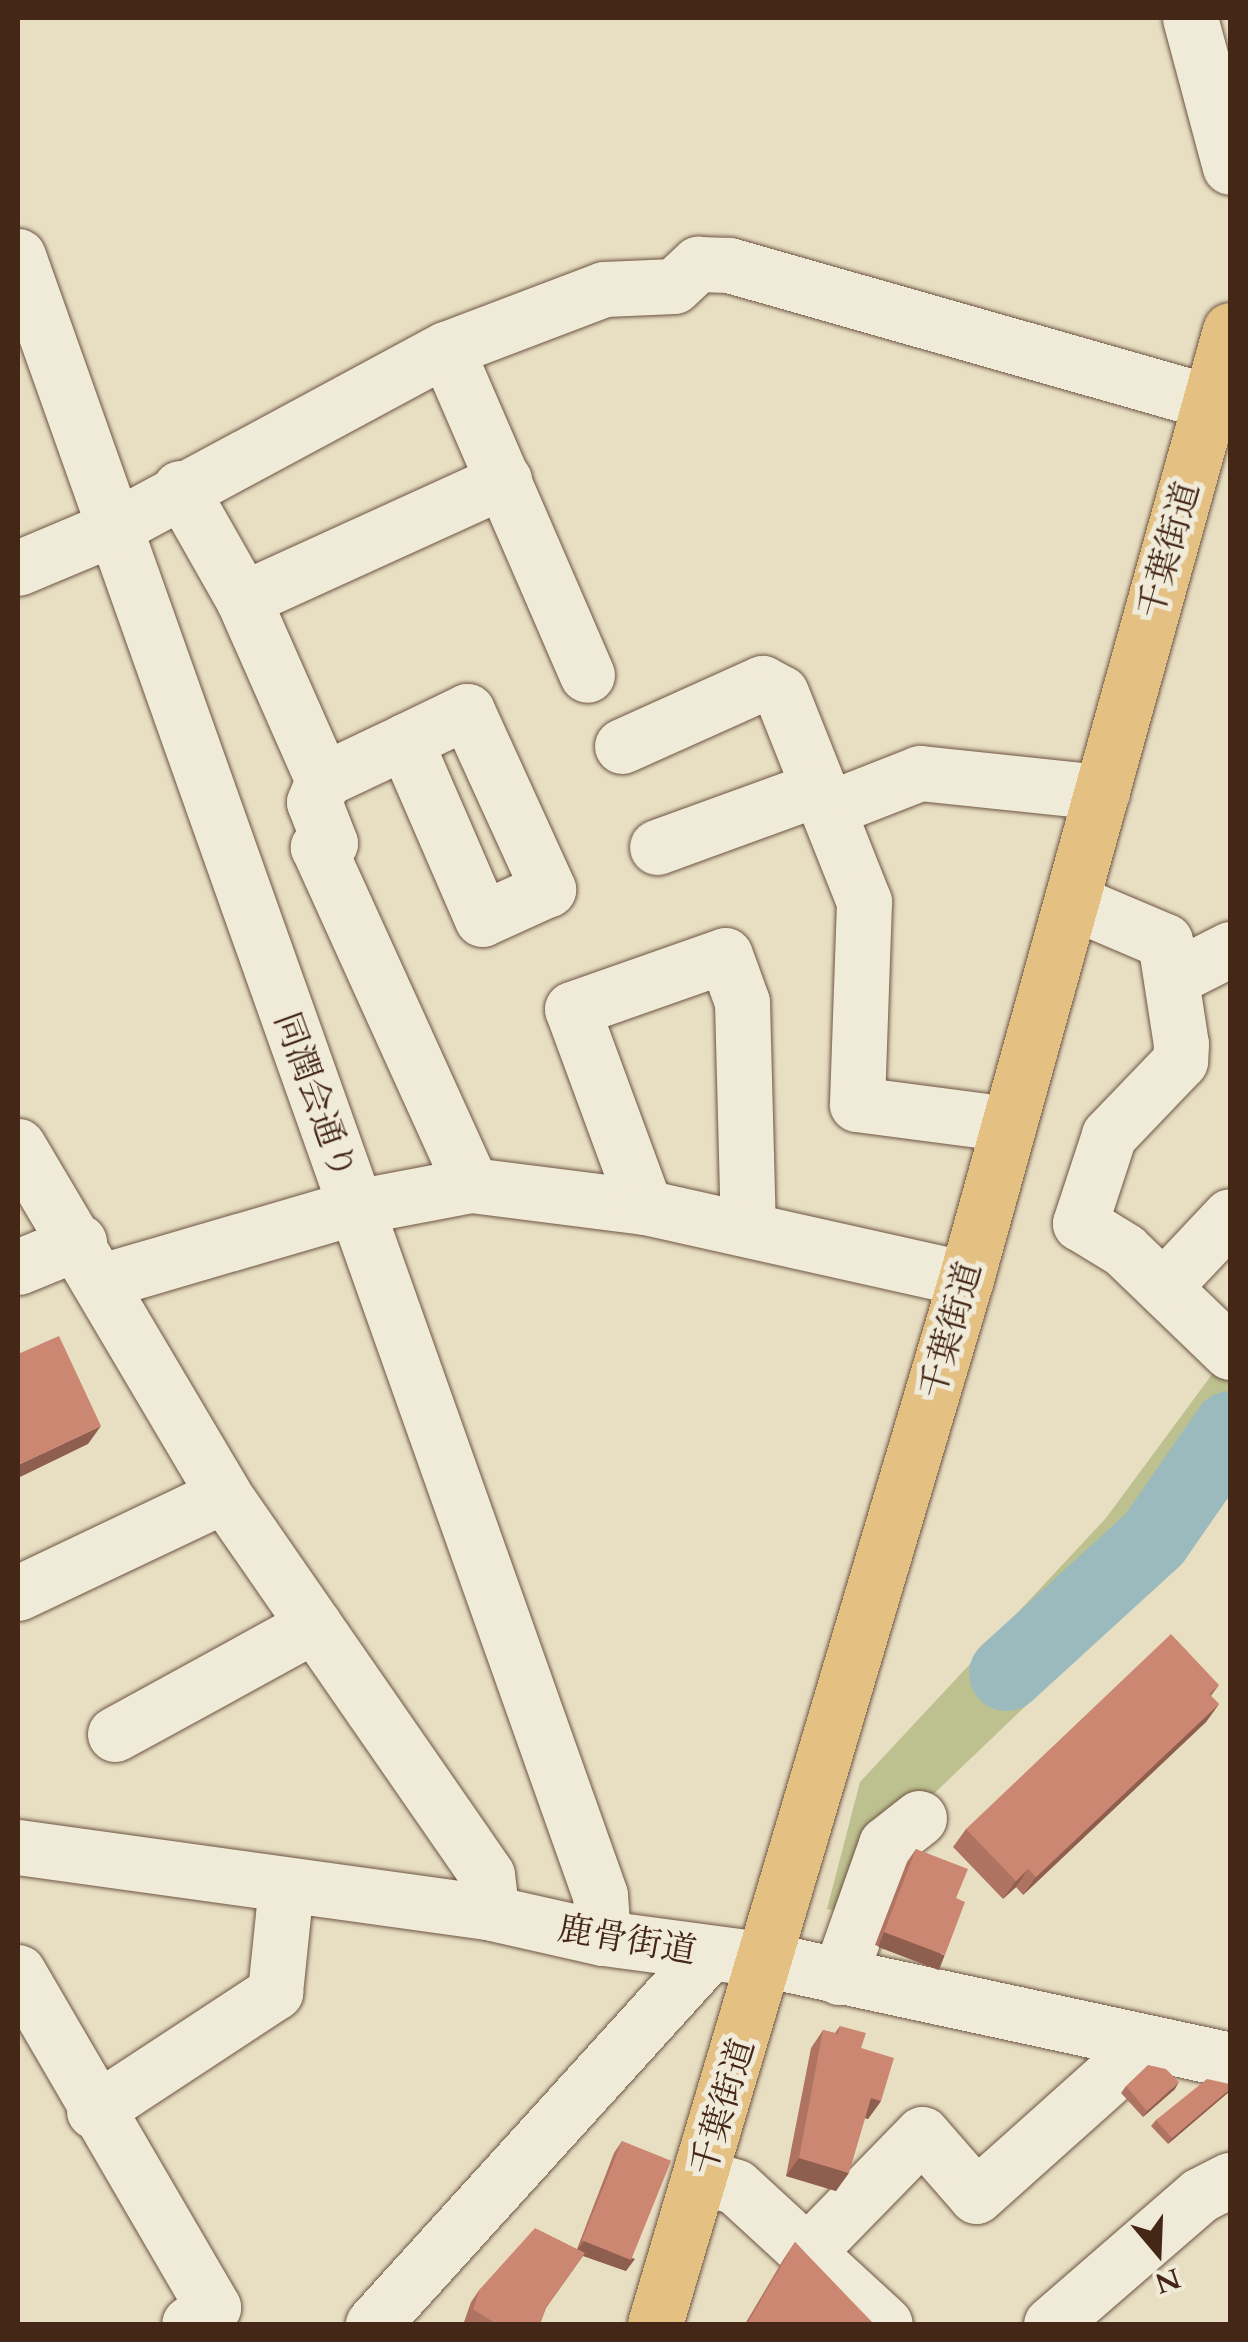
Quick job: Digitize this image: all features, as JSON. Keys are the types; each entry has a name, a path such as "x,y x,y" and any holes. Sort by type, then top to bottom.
{"highway":[{"name":"千葉街道","path":"655,2324 768,1960 966,1279 1230,330"}],"street":[{"path":"1190,18 1230,168"},
{"path":"18,568 113,528 180,488 446,350 604,289 674,286 698,264 729,264 1210,402"},
{"name":"同潤会通り","path":"20,276 600,1895 603,1938"},
{"path":"446,350 587,675"},
{"path":"243,599 504,480"},
{"path":"180,488 243,599 323,780"},
{"path":"622,746 762,684 781,693 864,902 857,1104 1008,1124"},
{"path":"405,740 323,780 314,802 330,842 318,846 471,1185"},
{"path":"657,848 920,773 1102,792"},
{"path":"1073,902 1165,941 1174,978 1180,1060 1109,1135 1080,1223 1164,1286 1230,1352"},
{"path":"1174,978 1230,949"},
{"path":"644,1207 572,1009 725,956 742,1002 748,1228"},
{"path":"18,1146 90,1262 224,1495 487,1875 492,1912"},
{"path":"18,1267 90,1262 471,1185 644,1207 966,1279"},
{"path":"1164,1286 1230,1216"},
{"path":"18,1593 224,1495"},
{"path":"115,1734 314,1625"},
{"path":"839,1977 886,1844 919,1818"},
{"name":"鹿骨街道","path":"18,1848 492,1912 603,1938 768,1960 1230,2060"},
{"path":"94,2111 275,1992 286,1886"},
{"path":"373,2324 708,1955"},
{"path":"18,1972 94,2111 213,2307 189,2324"},
{"path":"806,2253 922,2134 976,2196 1148,2042"},
{"path":"702,2177 736,2186 885,2324"},
{"path":"1051,2324 1200,2196 1230,2180"}],"green space":[{"path":"1230,1350 1230,1479 1175,1563 874,1851 850,1915 827,1909 860,1782 1106,1518"}],"building":[{"path":"59,1336 101,1426 18,1465 18,1354"},
{"path":"1171,1634 1219,1685 1209,1694 1219,1704 1036,1877 1028,1869 1016,1881 966,1829"},
{"path":"916,1849 968,1869 956,1898 965,1902 945,1955 884,1932"},
{"path":"840,2026 866,2033 861,2048 894,2058 881,2101 871,2098 849,2173 799,2158 823,2030 838,2034"},
{"path":"1148,2065 1166,2069 1179,2082 1147,2111 1126,2086"},
{"path":"1207,2079 1230,2084 1230,2089 1172,2138 1156,2120"},
{"path":"622,2141 671,2161 631,2260 582,2240"},
{"path":"535,2228 585,2253 546,2307 540,2324 496,2324 473,2309 480,2289"},
{"path":"795,2242 872,2322 870,2324 747,2324"}],"waterway":[{"path":"1006,1673 1153,1539 1230,1428"}]}
